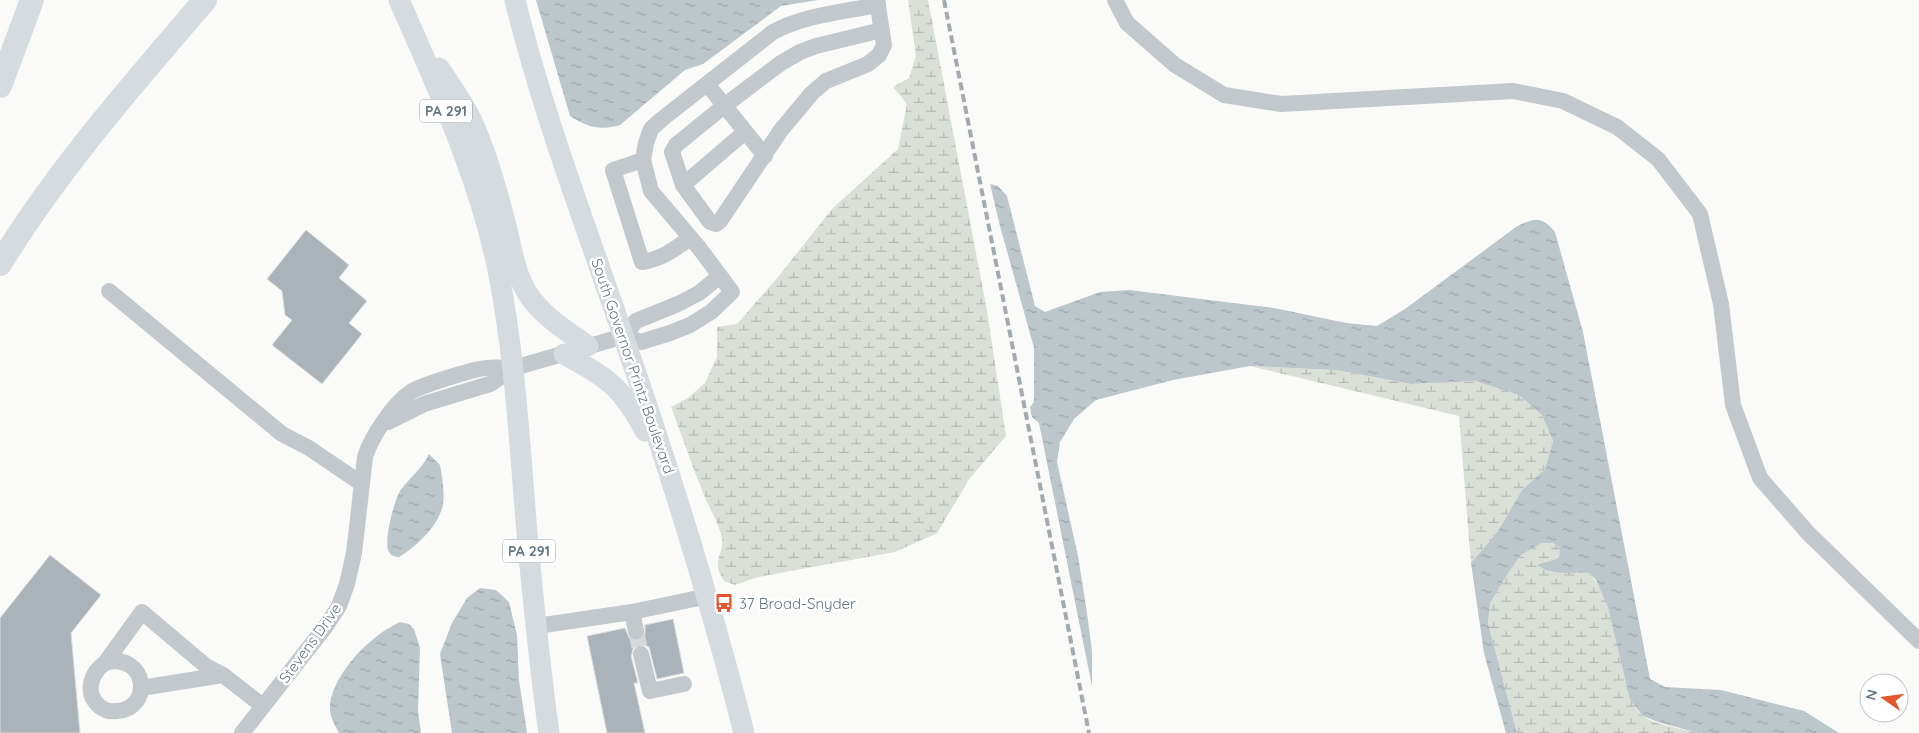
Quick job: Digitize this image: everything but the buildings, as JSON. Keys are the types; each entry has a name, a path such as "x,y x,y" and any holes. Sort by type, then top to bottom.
{"highway":[{"path":"0,86 32,0"},
{"path":"0,264 39,206 82,148 205,0"}],"main road":[{"name":"PA 291","path":"399,0 456,135 480,204 498,270 514,368 537,626 549,733"},
{"name":"South Governor Printz Boulevard","path":"515,0 528,51 556,141 624,336 708,596 744,733"},
{"path":"409,24 460,101 478,137 493,178 519,276 528,294 551,319 588,346"},
{"path":"564,354 606,379 618,389 634,410 672,482"}],"street":[{"path":"1115,0 1127,24 1175,65 1224,95 1281,104 1514,90 1563,101 1617,126 1658,159 1700,214 1721,304 1733,405 1760,478 1808,533 1919,641"},
{"path":"720,276 699,293 678,304 636,321 624,336 641,342 670,333 711,312 732,292 720,276 690,238 651,191 644,160 646,143 651,129 773,32 786,25 849,5 877,3 882,30 884,45 879,55 868,64 826,81 812,93 781,130 765,156 716,224 710,222 683,185 672,152 676,145 781,63 800,52 816,46 882,30"},
{"path":"707,84 765,156"},
{"path":"683,185 745,132"},
{"path":"644,160 613,170 642,262 651,261 668,254 690,238"},
{"path":"109,291 282,434 309,448 362,484"},
{"name":"Stevens Drive","path":"242,733 326,626 339,606 347,584 354,553 368,448 380,427 405,396 412,391 485,368 514,368 624,336"},
{"path":"537,626 632,612 708,596"},
{"path":"105,663 142,612 206,666 223,675 263,706"},
{"path":"632,612 636,630"},
{"path":"641,654 650,691 684,684"},
{"path":"114,660 122,661 137,671 141,688 135,703 129,708 114,712 99,706 94,700 90,684 92,675 105,663 114,660"},
{"path":"141,688 223,675"}],"green space":[{"path":"908,0 928,0 987,311 1006,436 970,478 937,533 895,552 758,577 735,585 724,581 720,573 718,561 722,547 721,534 706,500 671,407 688,398 705,383 717,357 717,327 737,324 778,277 832,209 898,149 907,104 893,87 909,78 916,56"},
{"path":"1250,366 1336,370 1411,384 1475,381 1519,395 1542,415 1553,441 1545,469 1522,490 1498,531 1471,563 1459,416"},
{"path":"1542,543 1553,543 1560,548 1559,557 1552,561 1544,562 1559,572 1589,573 1597,583 1609,607 1628,691 1632,702 1639,712 1655,722 1698,733 1517,733 1488,623 1490,603 1521,555"}],"water":[{"path":"536,0 818,0 781,6 703,64 685,70 620,125 600,128 582,123 570,116"},
{"path":"990,184 998,186 1007,196 1035,306 1045,312 1100,292 1129,290 1274,308 1346,323 1377,326 1405,309 1516,227 1533,220 1546,223 1555,232 1583,332 1650,679 1665,687 1721,690 1804,711 1839,733 1698,733 1643,716 1630,700 1608,607 1596,580 1589,573 1555,572 1538,565 1559,557 1560,548 1553,543 1542,543 1521,555 1490,603 1488,623 1517,733 1506,733 1484,653 1471,563 1498,531 1522,490 1545,469 1553,441 1542,415 1519,395 1475,381 1411,384 1336,370 1250,366 1173,380 1096,400 1074,419 1060,442 1057,462 1078,556 1087,613 1092,651 1092,686 1039,423 1032,417 1030,407 1034,402 1034,348"},
{"path":"429,454 440,465 444,495 441,512 432,528 420,541 399,557 395,556 389,552 387,540 395,503 400,491"},
{"path":"480,588 496,590 509,602 517,635 519,680 527,733 452,733 440,654 452,623 467,598"},
{"path":"400,622 409,624 414,629 420,648 418,711 421,733 339,733 332,719 330,704 339,679 366,645"}],"tunnel":[{"path":"636,631 641,654"}],"railway":[{"path":"944,0 1089,733"}],"place":[{"name":"37 Broad-Snyder","path":"724,603"}]}
